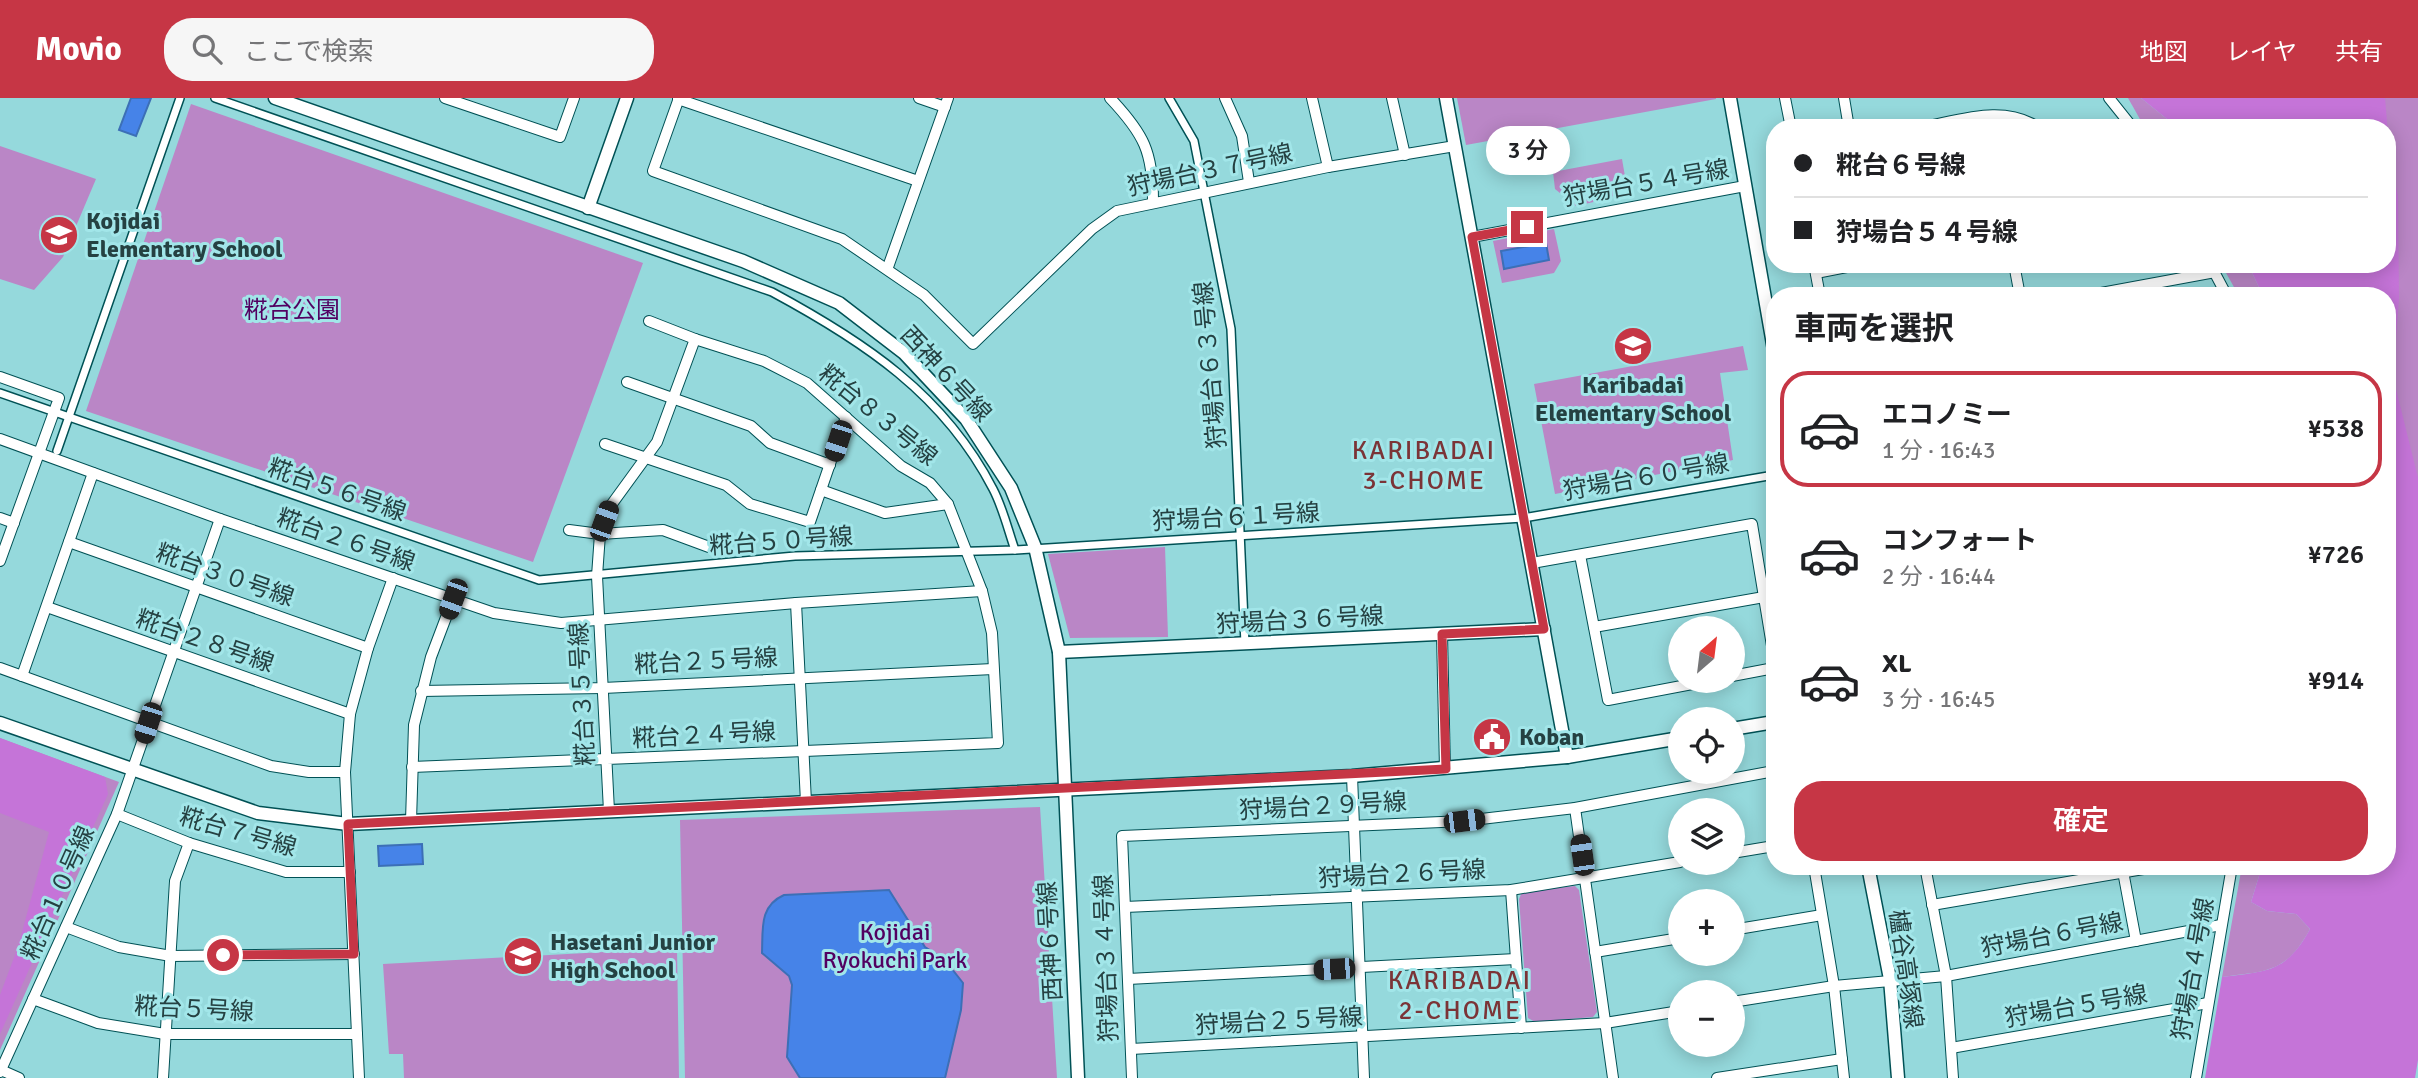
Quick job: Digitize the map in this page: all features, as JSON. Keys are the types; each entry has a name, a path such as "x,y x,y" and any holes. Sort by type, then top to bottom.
{"street":[{"path":"57,451 180,98"},
{"path":"215,98 772,292 822,319 878,355 929,397 956,431 993,490 1015,550"},
{"name":"西神６号線","path":"275,98 743,261 839,303 904,353 966,419 1011,488 1035,547 1059,652 1078,1078"},
{"path":"445,98 560,137 574,98"},
{"path":"588,208 627,98"},
{"path":"888,267 947,103 919,98"},
{"name":"狩場台６３号線","path":"1169,98 1194,141 1206,191 1231,329 1245,644"},
{"path":"1225,98 1242,136 1249,183"},
{"path":"1312,98 1319,118 1328,167"},
{"path":"1392,98 1405,155"},
{"path":"1446,98 1567,757"},
{"path":"1730,98 1766,305"},
{"path":"1786,98 1790,119"},
{"path":"1844,98 1848,119"},
{"path":"2109,98 2126,119"},
{"path":"679,99 919,181"},
{"name":"狩場台３７号線","path":"679,99 653,171 842,239 888,267 924,295 973,344 1092,229 1117,211 1153,201 1328,167 1455,146"},
{"path":"1112,99 1141,136 1153,166 1153,201"},
{"path":"1969,119 2003,113 2026,119"},
{"name":"狩場台５４号線","path":"1472,237 1745,187"},
{"path":"2126,287 2189,273"},
{"name":"糀台８３号線","path":"649,321 695,339 764,360 807,383 901,466 930,483 948,504 982,591 992,633 998,743"},
{"path":"597,576 600,534 609,508 657,442 695,339"},
{"path":"0,377 59,398 0,561"},
{"path":"627,382 751,426 770,443 830,465"},
{"name":"糀台５６号線","path":"0,393 539,580 597,576"},
{"path":"605,444 726,485 750,504 810,522 846,417"},
{"name":"糀台２６号線","path":"0,439 220,519 453,599 522,618 561,623 796,603 982,591"},
{"path":"22,676 93,473"},
{"name":"狩場台６０号線","path":"1523,518 1766,476"},
{"path":"821,491 885,513 948,504"},
{"path":"0,518 14,523"},
{"name":"狩場台６１号線","path":"1015,550 1523,518"},
{"name":"糀台１０号線","path":"0,1071 117,814 220,519"},
{"path":"1532,563 1752,524 1766,609"},
{"path":"569,530 600,534 663,530 709,547"},
{"name":"糀台３０号線","path":"69,542 368,648"},
{"name":"糀台５０号線","path":"597,576 795,556 1015,550"},
{"path":"1580,555 1608,700 1668,689"},
{"name":"糀台３５号線","path":"597,576 609,811"},
{"path":"359,1078 345,772 350,714 368,648 393,578"},
{"path":"1594,627 1764,597"},
{"path":"411,821 414,725 421,691 453,599"},
{"path":"796,603 806,802"},
{"name":"糀台２８号線","path":"47,607 350,714"},
{"name":"狩場台３６号線","path":"1059,652 1544,629"},
{"path":"1442,634 1446,769"},
{"path":"0,668 271,766 309,772 345,772"},
{"name":"糀台２５号線","path":"421,691 603,688 993,669"},
{"path":"1745,674 1766,670"},
{"path":"0,723 258,813 348,824 1352,776 1567,757 1668,740"},
{"path":"1745,727 1766,723"},
{"name":"糀台２４号線","path":"412,767 998,743"},
{"name":"狩場台２９号線","path":"1122,836 1464,821 1575,808 1766,772"},
{"path":"1352,776 1364,1078"},
{"path":"1575,808 1613,1078"},
{"name":"糀台７号線","path":"117,814 189,842 286,872 350,872"},
{"name":"狩場台３４号線","path":"1122,836 1132,1078"},
{"path":"163,1078 175,881 189,842"},
{"path":"1745,851 1766,847"},
{"name":"狩場台２６号線","path":"1125,907 1511,890 1668,864"},
{"path":"1815,875 1834,986 1844,1078"},
{"name":"櫨谷高塚線","path":"1870,875 1890,979 1898,1078"},
{"path":"1926,875 1946,976 1953,1078"},
{"path":"1932,905 2096,875"},
{"path":"2124,875 2136,941"},
{"name":"狩場台４号線","path":"2196,1078 2230,875"},
{"path":"1511,890 1521,1028"},
{"path":"1745,927 1822,915"},
{"name":"狩場台６号線","path":"1890,979 1946,976 2221,925"},
{"path":"65,927 119,947 171,956 354,954"},
{"path":"1595,952 1668,940"},
{"path":"1128,979 1516,959"},
{"path":"1745,1000 1890,979"},
{"name":"糀台５号線","path":"33,999 98,1023 165,1034 357,1034"},
{"name":"狩場台５号線","path":"1951,1048 2208,1003"},
{"name":"狩場台２５号線","path":"1131,1049 1605,1023 1668,1013"},
{"path":"1717,1078 1842,1059"},
{"path":"0,1071 19,1078"}],"green space":[{"path":"1457,98 1716,98 1716,99 1466,145"},
{"path":"2128,98 2141,98 2167,119 2140,119"},
{"path":"2374,98 2418,98 2418,520 2396,428 2396,287 2387,287 2387,273 2396,273 2396,119 2383,119"},
{"name":"糀台公園","path":"191,104 643,263 533,562 86,411"},
{"path":"0,146 96,179 63,257 34,290 0,279"},
{"path":"1622,159 1626,182 1611,198 1576,206 1555,189 1553,172"},
{"path":"1554,229 1561,261 1554,273 1502,283 1493,241"},
{"path":"2226,273 2252,273 2259,287 2234,287"},
{"path":"1743,346 1748,370 1720,373 1733,460 1555,494 1534,384"},
{"path":"1165,547 1168,637 1070,638 1048,554"},
{"path":"0,738 119,782 0,1050"},
{"name":"Kojidai Ryokuchi Park","path":"1040,807 1057,1078 685,1078 680,820"},
{"path":"2240,875 2259,875 2251,902 2267,911 2296,914 2310,929 2293,954 2284,962 2264,971 2222,977"},
{"path":"1575,886 1579,890 1597,1012 1593,1017 1535,1022 1528,1018 1519,899 1522,892"},
{"path":"677,948 679,1078 404,1078 403,1054 389,1054 383,964"}],"shaded area":[{"path":"2141,98 2385,98 2387,119 2167,119"},
{"path":"2396,186 2399,299 2396,338 2396,287 2259,287 2252,273 2396,273"},
{"path":"2396,389 2418,478 2418,1060 2415,1078 2205,1078 2222,977 2274,967 2292,954 2310,929 2296,914 2267,911 2251,902 2259,875 2396,875"},
{"path":"0,738 105,777 108,794 0,1034 0,995 18,947 49,832 0,813"}],"water":[{"path":"131,98 151,98 136,136 119,130"},
{"path":"1546,243 1549,260 1504,269 1501,251"},
{"path":"422,844 423,864 379,866 378,846"},
{"path":"889,890 925,947 944,959 963,983 961,1010 945,1078 800,1078 787,1057 792,985 789,976 762,953 766,912 770,905 784,895"}],"place":[{"name":"Kojidai Elementary School","path":"59,235"},
{"name":"Karibadai Elementary School","path":"1633,346"},
{"name":"Koban","path":"1492,737"},
{"name":"Hasetani Junior High School","path":"523,956"}],"district":[{"name":"KARIBADAI 3-CHOME","path":"1424,466"},
{"name":"KARIBADAI 2-CHOME","path":"1460,996"}],"route":[{"path":"223,955 354,954 348,824 1043,792 1446,769 1442,634 1544,629 1472,237 1527,227"}]}
